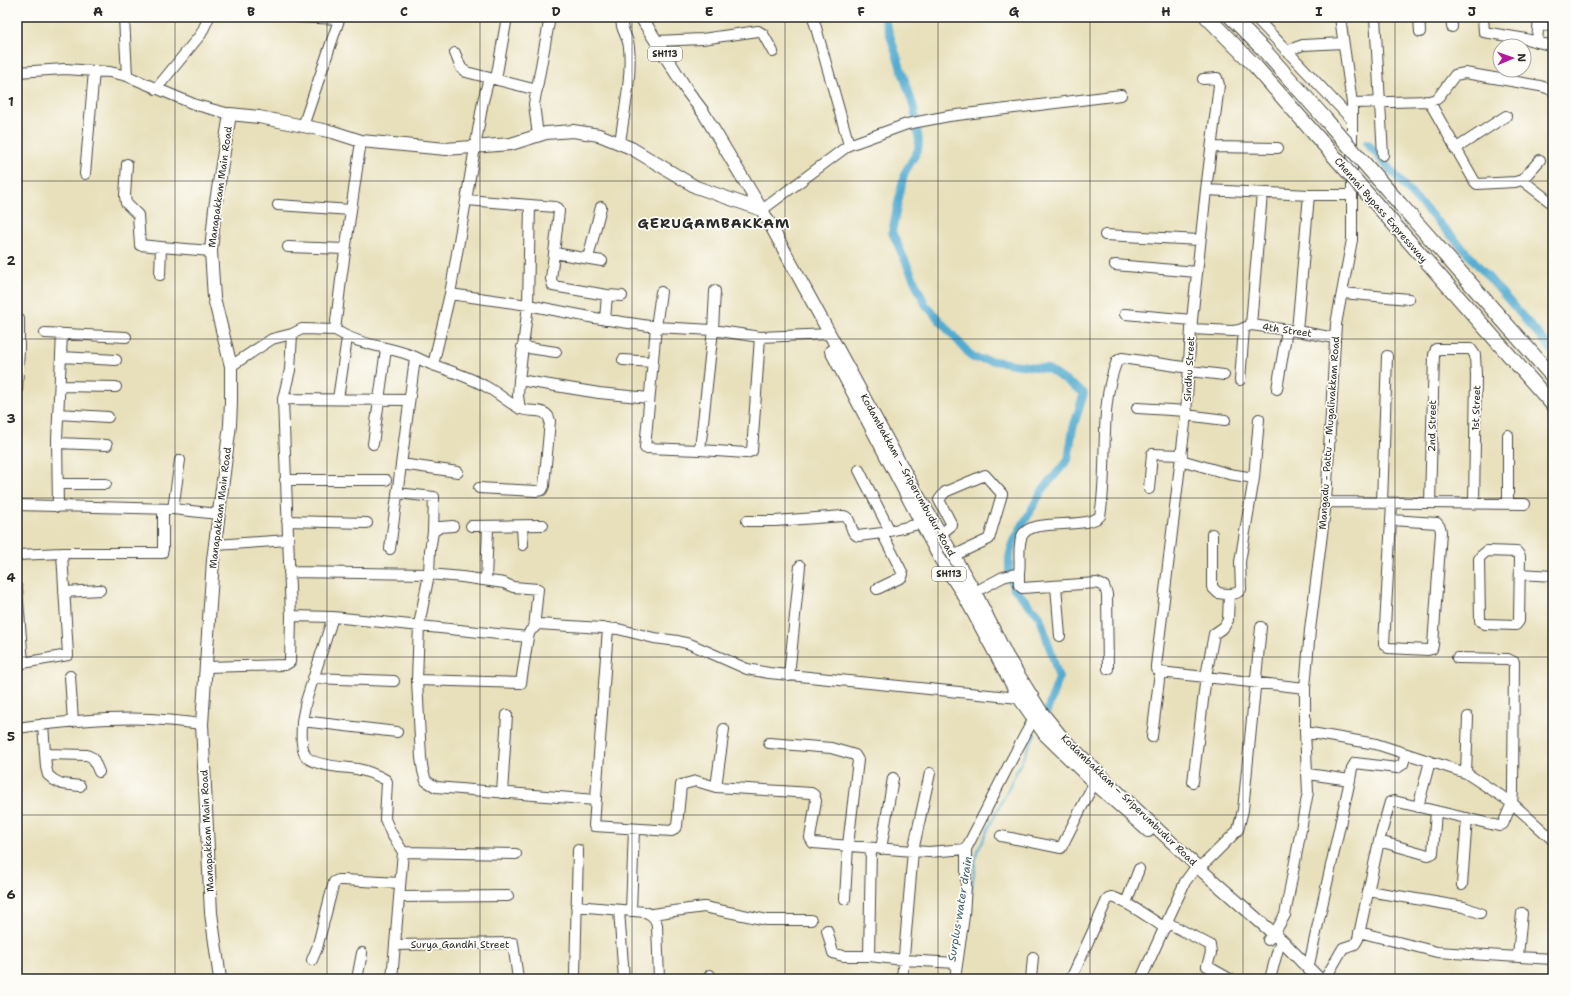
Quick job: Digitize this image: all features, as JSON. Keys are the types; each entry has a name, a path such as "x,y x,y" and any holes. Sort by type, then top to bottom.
{"highway":[{"name":"Chennai Bypass Expressway","path":"1207,17 1256,67 1553,405"},
{"name":"Chennai Bypass Expressway","path":"1231,17 1263,49 1553,377"}],"main road":[{"name":"Kodambakkam – Sriperumbudur Road","path":"641,17 688,92 703,112 762,210 826,334 928,522 940,559 964,596 1019,698 1037,716 1062,737 1196,869"},
{"name":"Kodambakkam – Sriperumbudur Road","path":"688,92 697,117 758,216 785,269 826,334"},
{"name":"Manapakkam Main Road","path":"220,979 211,913 202,724 213,560 230,425 231,366 214,298 211,251 215,208 230,114 259,117 332,132 360,141 446,148 511,144 546,133 573,131 599,135 631,148 696,187 762,210"},
{"name":"Kodambakkam – Sriperumbudur Road","path":"928,522 941,534 975,592 1037,716 1045,736 1094,783 1196,869 1276,941 1309,974 1319,979"}],"street":[{"path":"124,17 127,76"},
{"path":"156,89 201,34 208,17"},
{"path":"298,17 340,18 303,126"},
{"path":"433,365 450,294 483,101 493,78 507,17"},
{"path":"538,136 534,104 550,17"},
{"path":"620,143 629,70 629,47 621,25 622,17"},
{"path":"814,17 849,145"},
{"path":"1254,17 1352,120"},
{"name":"Mangadu - Pattu - Mugalivakkam Road","path":"1270,979 1276,941 1285,915 1308,792 1305,732 1305,688 1310,630 1326,502 1335,338 1352,240 1352,103 1342,43 1340,17"},
{"path":"1376,17 1383,155"},
{"path":"1419,17 1420,32"},
{"path":"1483,17 1484,32 1553,46"},
{"path":"1537,42 1539,21 1553,26"},
{"path":"656,41 702,39 755,31 763,34 773,52"},
{"path":"1286,51 1303,45 1342,43"},
{"path":"455,53 461,68 466,72 537,90"},
{"path":"17,72 65,69 110,72 127,76 196,105 230,114"},
{"path":"85,174 94,71"},
{"path":"1352,103 1429,102 1438,99 1455,75 1465,73 1540,86 1553,91"},
{"name":"Sindhu Street","path":"1152,737 1160,672 1156,669 1156,666 1187,413 1191,324 1212,147 1218,81 1214,77 1203,79"},
{"path":"762,210 849,145 907,124 922,120 1121,95"},
{"path":"1429,102 1455,149 1477,184 1515,182 1522,180 1540,160"},
{"path":"1455,149 1506,116"},
{"path":"335,330 360,141"},
{"path":"1212,147 1278,148"},
{"path":"127,164 124,196 126,203 138,215 140,245 161,248 211,251"},
{"path":"1522,180 1553,204"},
{"path":"1206,190 1309,195 1352,195"},
{"path":"1240,380 1262,193"},
{"path":"1277,389 1292,330 1309,195"},
{"path":"466,200 558,208 551,279 553,286 622,296"},
{"path":"278,205 351,210"},
{"path":"520,409 518,396 519,380 528,305 530,205"},
{"path":"588,258 600,207"},
{"path":"1105,235 1200,240"},
{"path":"288,247 345,249"},
{"path":"160,275 161,248"},
{"path":"554,253 602,261"},
{"path":"1115,264 1197,272"},
{"path":"700,450 713,330 715,291"},
{"path":"661,292 656,327 645,448 746,453 752,451 760,337"},
{"path":"1342,293 1409,299"},
{"path":"450,294 528,305 605,320 656,327 713,330 760,337 826,334"},
{"path":"605,320 607,295"},
{"name":"4th Street","path":"1125,314 1233,331 1247,326 1292,330 1335,338"},
{"path":"17,390 19,319"},
{"path":"231,366 272,339 292,334 302,329 335,330 347,338 415,358 485,386 520,409 543,412 549,417 550,421 544,486 536,492 479,488"},
{"path":"45,333 126,337"},
{"path":"58,507 57,443 62,334"},
{"path":"206,667 285,665 290,662 291,616 283,399 290,370 292,334"},
{"path":"338,399 347,338"},
{"path":"522,347 556,352"},
{"path":"373,444 386,349"},
{"name":"2nd Street","path":"1430,503 1434,355 1436,349"},
{"name":"1st Street","path":"1436,349 1471,349 1475,355 1477,401 1474,503"},
{"path":"1387,356 1387,503 1392,520 1384,644 1388,648 1432,649 1441,532 1440,527 1437,523 1392,520"},
{"path":"61,357 116,360"},
{"path":"390,549 415,358"},
{"path":"1108,668 1106,588 1097,583 1022,588 1019,585 1017,574 1021,539 1025,532 1031,529 1046,525 1092,521 1100,516 1103,492 1109,389 1117,361 1122,358 1224,375"},
{"path":"623,360 653,362"},
{"path":"519,380 599,393 649,398"},
{"path":"60,386 116,387"},
{"path":"283,399 409,400"},
{"path":"1137,408 1187,413 1225,420"},
{"path":"58,414 108,417"},
{"path":"1212,534 1212,587 1218,593 1237,593 1241,589 1240,562 1254,478 1259,419"},
{"path":"1508,435 1508,504"},
{"path":"57,443 107,444"},
{"path":"1149,489 1150,455 1154,453 1182,458 1229,474 1254,478"},
{"path":"17,555 62,553 162,553 168,509 180,460"},
{"path":"401,464 458,472"},
{"path":"859,470 903,575 902,577 877,589"},
{"path":"941,534 952,524 941,506 939,500 941,496 945,492 984,475 1002,494 989,539 953,556"},
{"path":"285,480 386,480"},
{"path":"58,484 106,484"},
{"path":"397,493 434,497 433,532 430,550 429,574 419,625 418,680 421,758 426,781 436,787 595,800"},
{"path":"1326,502 1525,504"},
{"path":"17,505 168,509 218,514"},
{"path":"747,521 775,521 846,516 849,519 855,535 858,536 886,532 928,522"},
{"path":"287,521 367,523"},
{"path":"470,526 488,527 543,525"},
{"path":"433,532 440,527 453,526"},
{"path":"522,526 523,546"},
{"path":"486,580 488,527"},
{"path":"216,545 288,540"},
{"path":"1487,551 1517,552 1520,556 1520,574 1518,623 1514,625 1482,623 1480,621 1479,567 1481,556 1487,551"},
{"path":"17,588 23,663 68,655 62,553"},
{"path":"789,676 800,566"},
{"path":"289,572 429,574 486,580 504,583 513,587 538,589 521,683 418,680"},
{"path":"964,596 975,592 1003,576 1017,574"},
{"path":"1520,574 1553,576"},
{"path":"1056,586 1060,636"},
{"path":"64,592 100,590"},
{"path":"1193,782 1206,676 1214,634 1224,627 1228,620 1229,594"},
{"path":"291,616 333,617 419,625 531,632"},
{"path":"333,617 306,701 302,721 302,741 307,758 318,763 361,770 386,780 387,782 386,819 391,833 403,852 392,979"},
{"path":"531,632 538,624 618,629 654,638 690,644 748,669 789,676 1019,698"},
{"path":"1141,979 1185,882 1196,869 1208,860 1238,830 1241,821 1261,627"},
{"path":"608,628 594,826 669,831 676,829 681,785 696,781 716,787 811,793 814,795 816,801 811,841 815,843 929,852 966,849"},
{"path":"1325,979 1344,948 1357,942 1379,841 1390,802 1394,801 1502,825 1512,802 1514,662 1508,659 1457,658"},
{"path":"1160,672 1305,688"},
{"path":"70,676 73,722"},
{"path":"313,678 394,681"},
{"path":"502,793 507,714"},
{"path":"954,979 958,963 965,900 966,849 1012,759 1037,716"},
{"path":"1466,773 1468,717"},
{"path":"17,728 43,724 149,719 202,724"},
{"path":"302,721 396,732"},
{"path":"43,724 48,775 62,784 80,786"},
{"path":"716,787 724,729"},
{"path":"1305,732 1376,744 1466,773 1512,802 1553,840"},
{"path":"769,743 831,748 855,755 858,760 848,845 845,899"},
{"path":"45,754 87,756 93,758 99,772"},
{"path":"1309,974 1352,768 1355,764 1397,768 1403,764 1406,754"},
{"path":"1418,807 1430,761"},
{"path":"902,979 914,851 930,774"},
{"path":"1308,774 1350,780"},
{"path":"870,956 876,848 893,778"},
{"path":"1001,836 1061,848 1094,783"},
{"path":"1379,841 1428,855 1433,853 1436,811"},
{"path":"1462,885 1468,818"},
{"path":"631,911 634,829"},
{"path":"575,975 578,850"},
{"path":"403,852 516,854"},
{"path":"1126,903 1139,868"},
{"path":"312,960 317,948 334,882 343,880 400,883"},
{"path":"1368,890 1464,907 1480,913"},
{"path":"399,897 508,896"},
{"path":"1071,979 1107,900 1111,897 1114,897 1166,925 1210,945 1211,953 1207,966 1230,979"},
{"path":"576,906 645,912 652,914 704,907 768,920 811,920"},
{"path":"620,910 624,979"},
{"path":"1518,956 1522,912"},
{"path":"652,914 656,919 657,925 660,979"},
{"path":"827,930 834,953 842,956 870,956 904,960 958,963"},
{"path":"1359,932 1437,952 1553,959"},
{"name":"Surya Gandhi Street","path":"395,945 514,943 518,979"},
{"path":"357,979 362,953"},
{"path":"1031,979 1033,957"}],"waterway":[{"path":"884,17 914,108 919,141 918,150 904,174 892,232 925,304 973,358 1048,369 1084,393 1073,428 1068,460 1043,489 1013,542 1009,557 1009,570 1013,587 1040,617 1059,678 1046,714"},
{"path":"1367,143 1415,198 1462,247 1553,351"},
{"name":"Surplus water drain","path":"970,901 977,852 1035,734"}],"district":[{"name":"GERUGAMBAKKAM","path":"714,223"}]}
